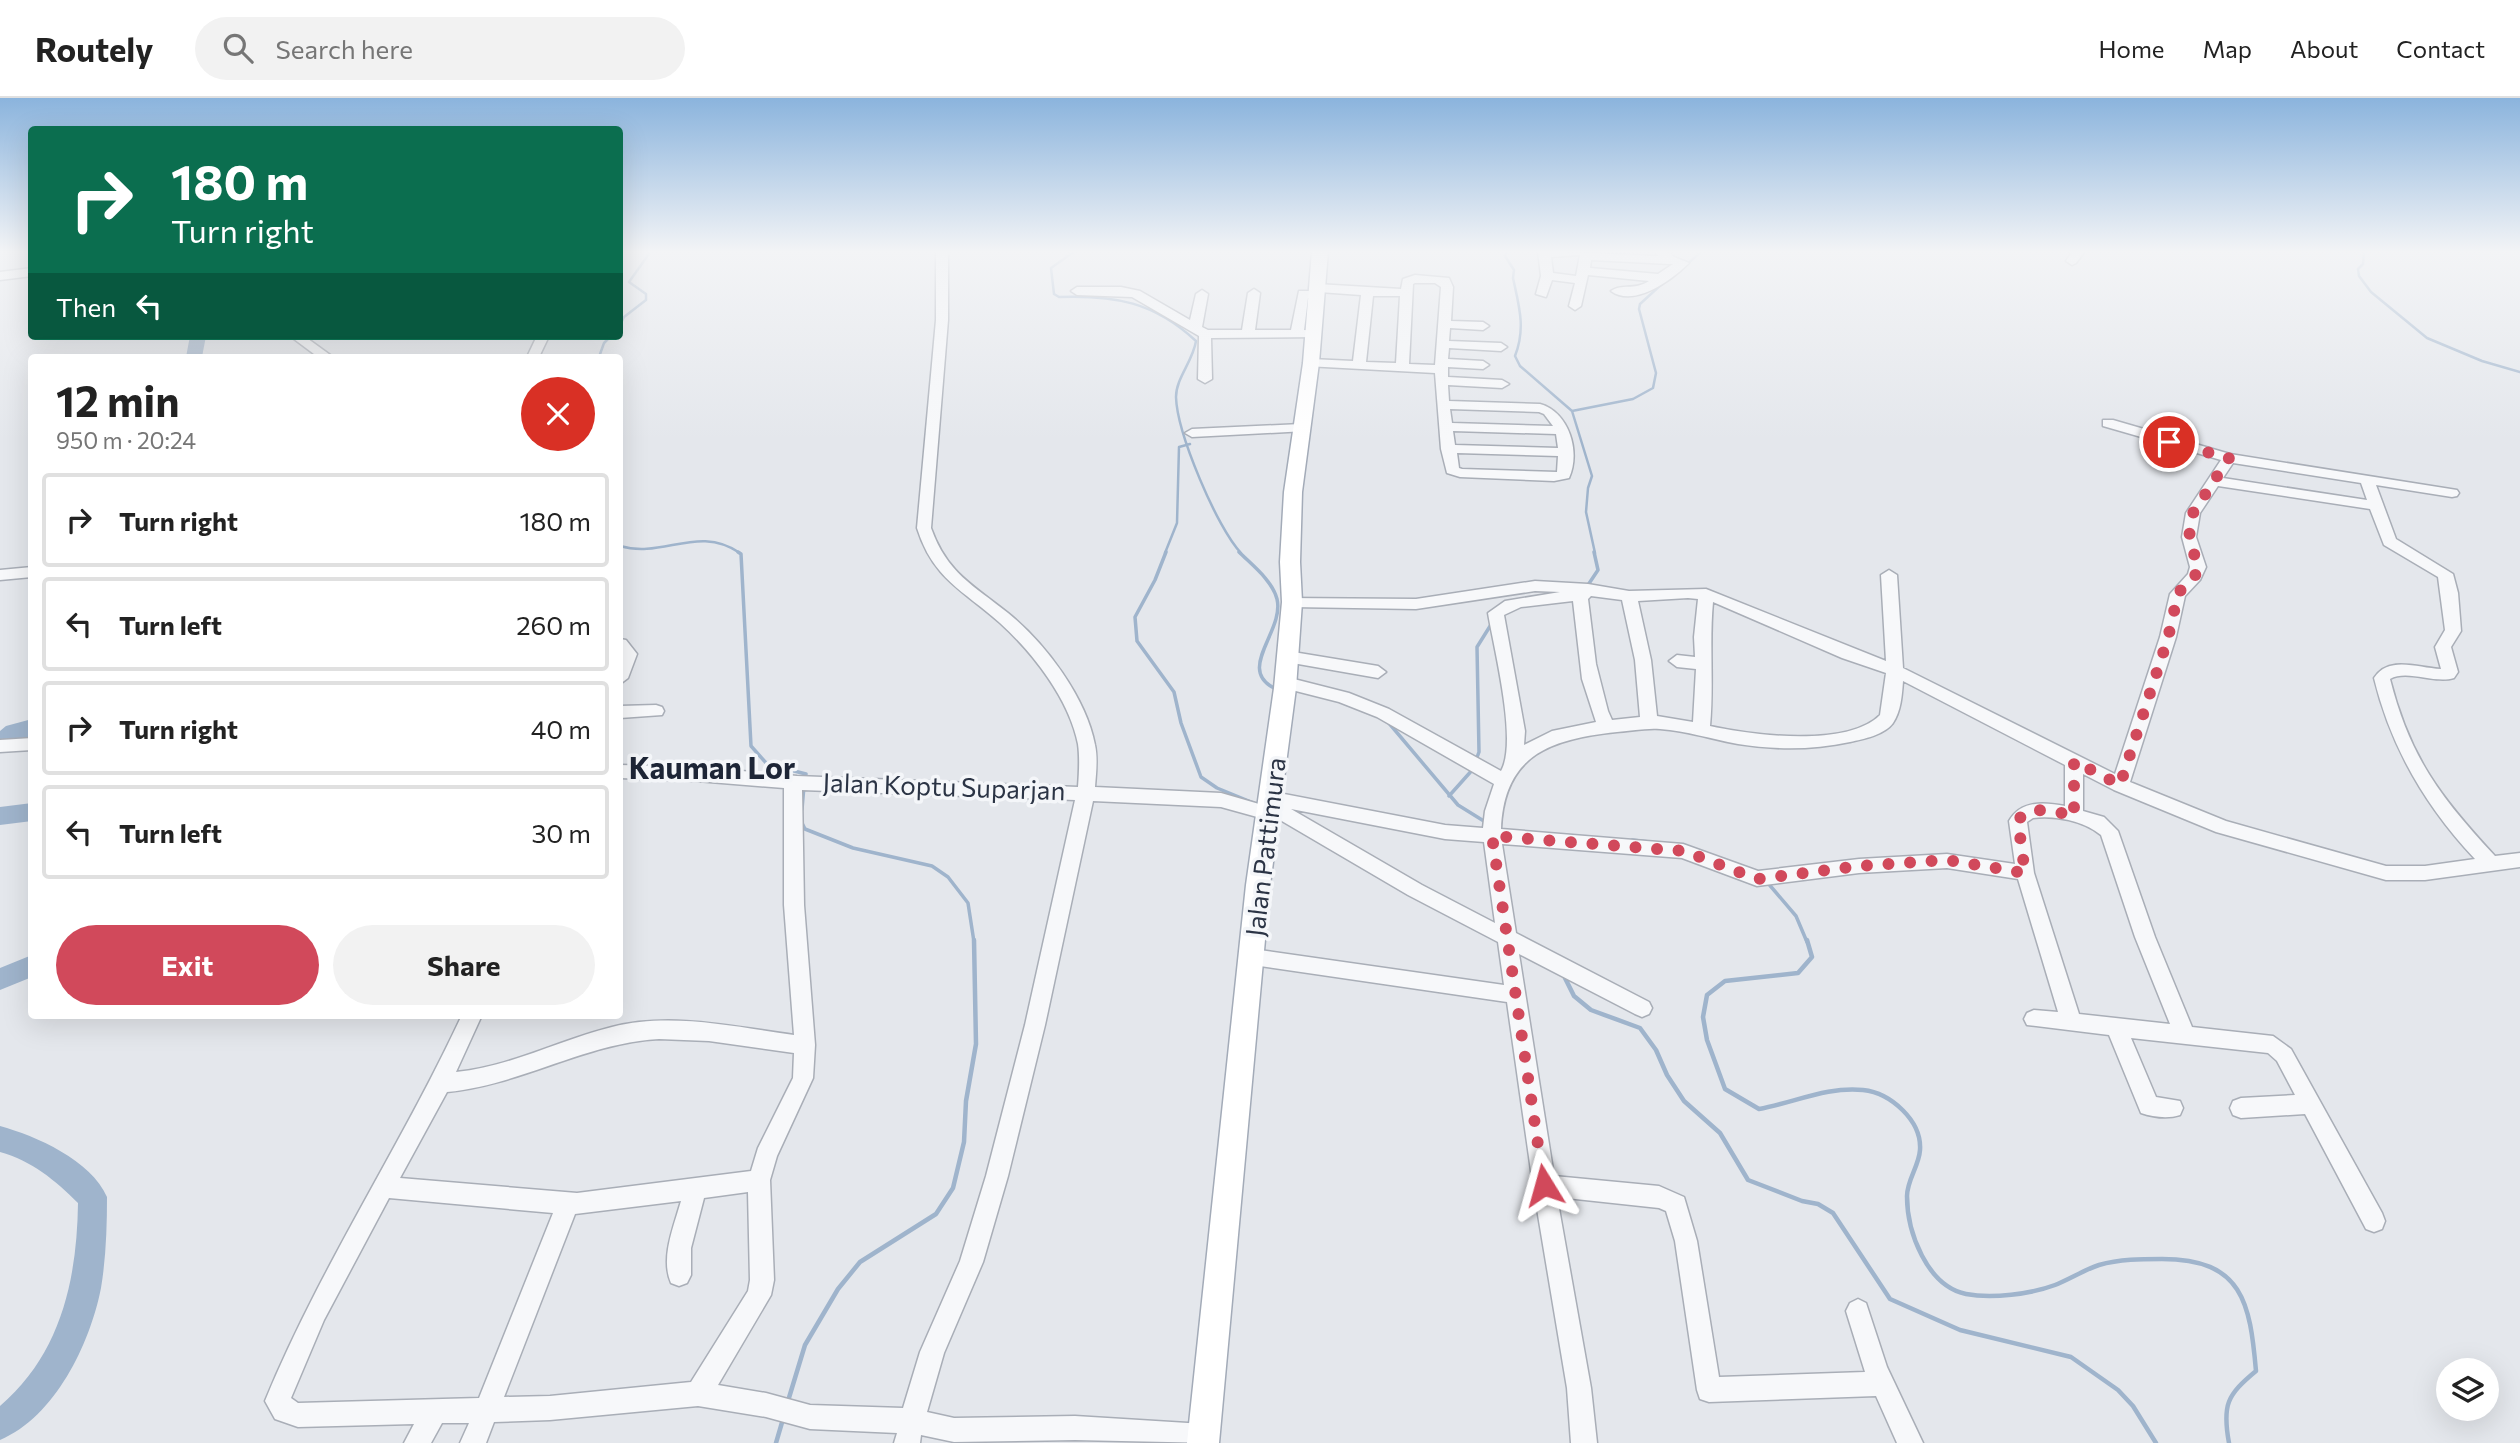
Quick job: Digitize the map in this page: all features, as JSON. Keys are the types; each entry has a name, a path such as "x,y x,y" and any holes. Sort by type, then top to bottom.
{"main road":[{"name":"Jalan Pattimura","path":"1204,1440 1254,957 1258,885 1285,689 1292,602 1291,531 1301,428 1311,363 1306,334 1311,314"}],"street":[{"path":"910,1432 932,1352 971,1262 997,1175 1035,1025 1086,792 1086,741 1058,682 1022,635 950,579 930,549 924,528 942,314"},
{"path":"1170,314 1200,331 1306,334"},
{"path":"1201,314 1205,379"},
{"path":"1248,332 1251,314"},
{"path":"1359,365 1365,314"},
{"path":"1402,366 1405,314"},
{"path":"1443,405 1544,409 1552,414 1561,430 1567,452 1564,475 1554,477 1460,473 1452,470 1443,405 1441,371 1444,314"},
{"path":"1443,324 1483,326"},
{"path":"302,340 323,354"},
{"path":"1442,344 1501,347"},
{"path":"1311,363 1402,366 1502,384"},
{"path":"1441,371 1483,365"},
{"path":"2108,423 2229,458 2452,493"},
{"path":"1446,427 1561,430"},
{"path":"1192,433 1301,428"},
{"path":"1448,449 1567,452"},
{"path":"2120,785 2168,638 2178,594 2195,576 2198,567 2189,537 2193,513 2229,458"},
{"path":"2367,479 2389,542 2445,574 2454,631 2442,645 2442,653 2450,672 2432,676 2404,669 2384,675 2386,699 2415,765 2444,811 2491,864"},
{"path":"2214,481 2377,506"},
{"path":"0,575 28,572"},
{"path":"1584,1443 1579,1388 1544,1185 1492,829 1504,781 1514,764 1533,745 1549,737 1579,729 1650,722 1763,741 1810,743 1862,734 1887,718 1894,670 1889,575"},
{"path":"1292,602 1416,604 1522,587 1629,596 1706,594 1894,670 2120,785 2222,827 2386,873 2425,873 2520,860"},
{"path":"1581,591 1588,673 1597,708 1606,726"},
{"path":"1514,764 1516,731 1496,613 1501,608 1581,591"},
{"path":"1701,731 1705,688 1702,637 1706,594"},
{"path":"1629,596 1643,660 1650,722"},
{"path":"623,647 629,654 623,670"},
{"path":"1287,657 1378,672"},
{"path":"1677,661 1704,664"},
{"path":"1285,689 1343,697 1383,713 1504,781"},
{"path":"623,712 656,711"},
{"path":"0,746 28,744"},
{"path":"2074,761 2074,816"},
{"name":"Jalan Koptu Suparjan","path":"623,771 697,774 795,783 1086,792 1221,800 1268,807"},
{"path":"698,1394 759,1295 762,1280 759,1180 766,1155 803,1078 805,1045 794,905 795,783"},
{"path":"1268,807 1445,832 1492,829 1684,851 1764,879 1859,866 1947,860 2025,873"},
{"path":"1268,807 1510,948 1642,1007"},
{"path":"2071,1022 2025,873 2018,821 2020,816 2030,810 2088,817 2109,831 2133,904 2185,1033"},
{"path":"1254,957 1517,996"},
{"path":"470,1019 441,1083 316,1312 277,1401 284,1410 298,1415 486,1411 550,1408 698,1394 766,1405 810,1417 953,1436 1204,1440"},
{"path":"2034,1019 2185,1033 2273,1045 2284,1055 2374,1221"},
{"path":"2116,1027 2149,1106 2172,1108"},
{"path":"441,1083 480,1080 615,1035 649,1030 805,1045"},
{"path":"2241,1108 2310,1104"},
{"path":"383,1187 568,1204 759,1180"},
{"path":"1544,1185 1659,1198 1672,1201 1676,1205 1686,1241 1709,1390 1883,1384"},
{"path":"679,1275 680,1248 695,1189"},
{"path":"473,1443 568,1204"},
{"path":"1857,1311 1883,1384 1910,1443"},
{"path":"417,1443 435,1412"}],"waterway":[{"path":"623,319 628,314"},
{"path":"1159,314 1196,341 1176,397 1187,445"},
{"path":"1519,314 1520,336 1515,356 1520,366 1572,411"},
{"path":"1572,411 1633,399 1653,388 1656,373 1640,314"},
{"path":"2397,314 2427,338 2482,361 2520,372"},
{"path":"195,354 197,340"},
{"path":"600,354 607,340"},
{"path":"1572,411 1592,476 1586,512 1595,553"},
{"path":"1165,553 1177,523 1179,447 1187,445"},
{"path":"1187,445 1210,502 1231,541 1241,553"},
{"path":"623,547 651,548 695,541 725,545 740,553"},
{"path":"738,552 741,554 751,746 767,764 806,774 805,778"},
{"path":"1166,552 1155,580 1135,617 1137,641 1174,692 1181,723 1201,777 1217,788 1256,804"},
{"path":"1239,552 1266,579 1277,599 1277,612 1260,662 1260,672 1265,682 1278,690"},
{"path":"1588,585 1598,570 1594,552"},
{"path":"1476,760 1479,752 1477,647 1492,623"},
{"path":"1388,722 1450,795"},
{"path":"0,743 14,732 28,728"},
{"path":"1450,795 1474,768"},
{"path":"802,809 804,786"},
{"path":"1450,795 1458,805 1487,823"},
{"path":"0,816 28,812"},
{"path":"801,821 805,829 853,848 932,866 948,877 968,903 974,942"},
{"path":"1632,840 1649,842"},
{"path":"1767,882 1796,916 1807,942"},
{"path":"788,1401 805,1345 838,1289 860,1262 936,1214 953,1188 964,1142 966,1101 976,1044 974,940"},
{"path":"1807,940 1812,957 1798,973 1725,981 1707,995 1703,1017 1707,1040 1725,1089 1759,1109 1850,1089 1874,1092 1903,1110 1916,1129 1919,1139 1919,1156 1907,1196 1915,1241 1930,1269 1952,1289 1976,1295 2023,1293 2055,1285 2099,1265 2138,1259 2189,1261 2210,1267 2226,1277 2245,1306 2256,1371 2239,1387 2229,1402 2226,1419 2229,1443"},
{"path":"0,979 28,968"},
{"path":"1565,978 1574,996 1591,1010 1640,1028 1656,1050 1667,1075 1684,1101 1720,1133 1748,1180 1802,1201 1818,1204 1833,1213 1890,1299 1960,1330 2071,1357 2118,1390 2133,1406 2156,1443"},
{"path":"0,1139 40,1154 93,1197 88,1273 73,1329 57,1361 36,1392 12,1417 0,1424"},
{"path":"776,1443 783,1419"}],"district":[{"name":"Kauman Lor","path":"712,769"}],"route":[{"path":"1544,1185 1492,836 1684,851 1757,879 1859,866 1947,860 2025,873 2018,821 2020,816 2030,810 2074,816 2074,761 2120,785 2168,638 2178,594 2195,576 2198,567 2189,537 2193,513 2229,458 2169,442"}]}
